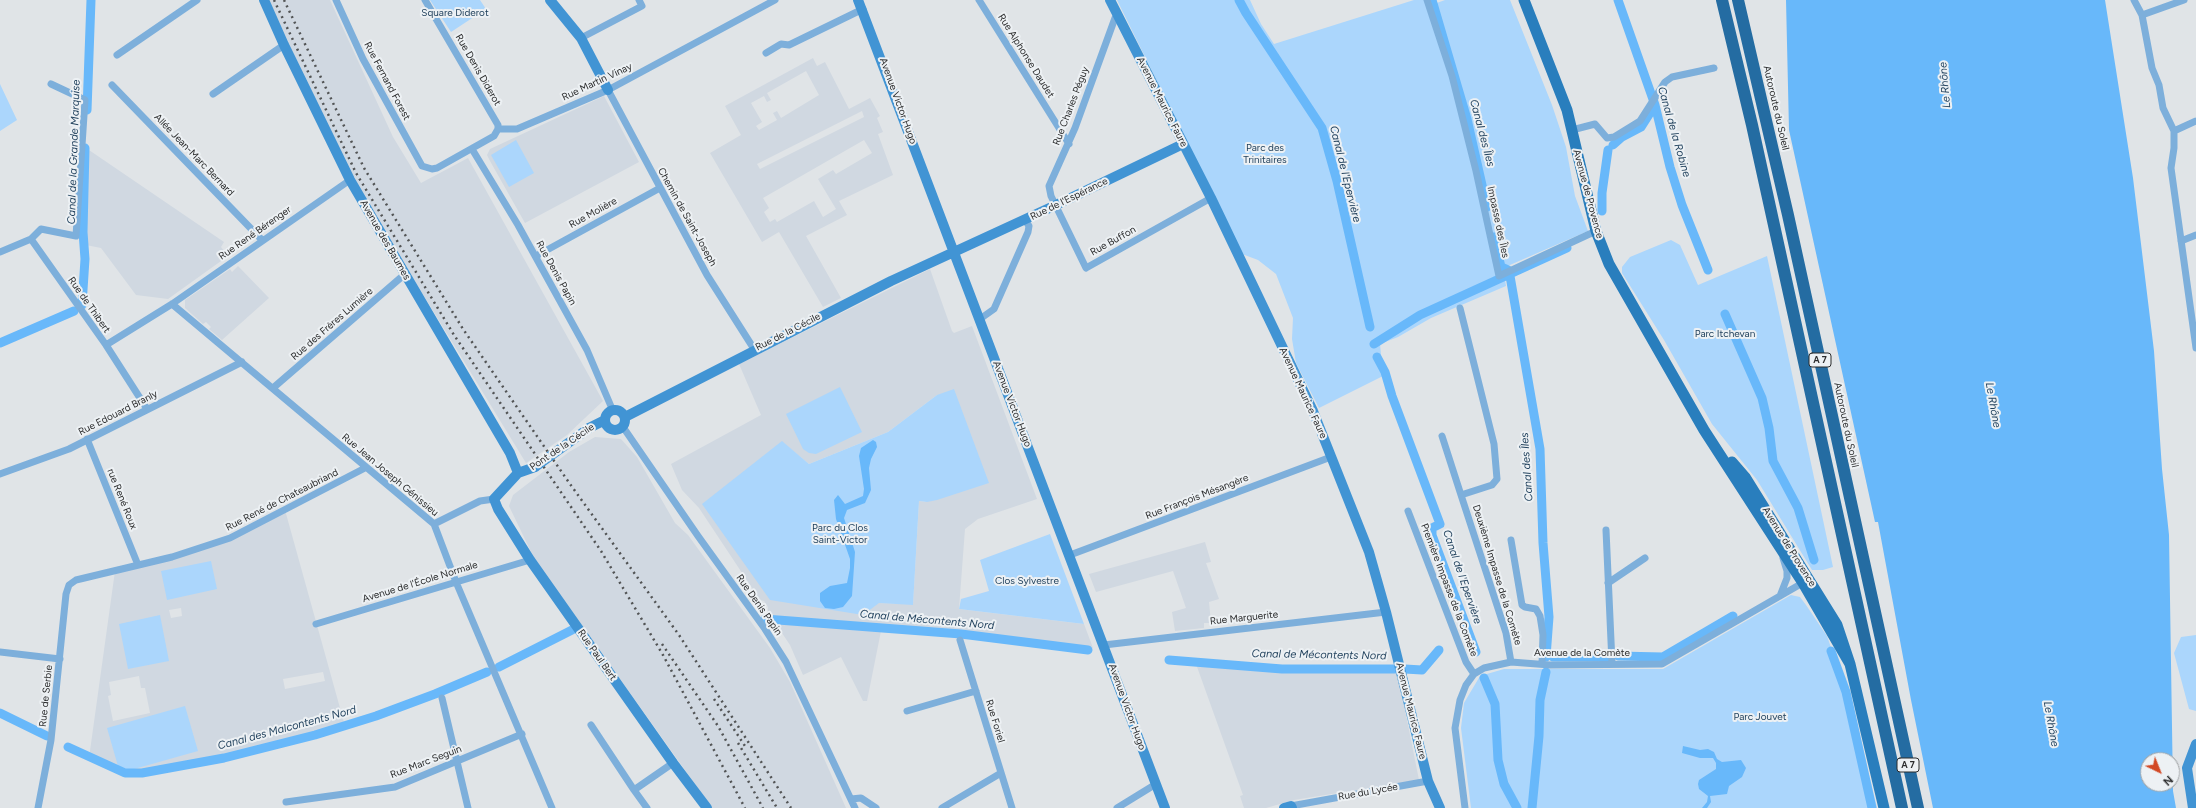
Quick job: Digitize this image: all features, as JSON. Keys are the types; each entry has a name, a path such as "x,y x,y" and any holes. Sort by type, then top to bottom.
{"highway":[{"name":"A 7","path":"1722,0 1752,125 1902,808"},
{"name":"Autoroute du Soleil","path":"1738,0 1790,223 1918,808"}],"main road":[{"name":"Avenue de Provence","path":"1524,0 1562,97 1572,130 1596,231 1610,264 1710,440 1776,541 1837,625 1850,664 1884,808"},
{"name":"Avenue de Provence","path":"1710,440 1745,477 1806,581"}],"street":[{"path":"118,56 197,0"},
{"name":"Avenue des Baumes","path":"264,0 284,45 350,180 510,454 518,473"},
{"name":"Rue Fernand Forest","path":"336,0 363,59 419,162 426,168 437,168 472,149"},
{"name":"Rue Denis Diderot","path":"425,0 498,125 498,129"},
{"path":"550,0 581,38 608,90"},
{"name":"Rue Martin Vinay","path":"498,129 518,129 608,90 775,0"},
{"name":"Rue Alphonse Daudet","path":"979,0 1069,144"},
{"name":"Avenue Maurice Faure","path":"1110,0 1211,198 1313,411 1369,552 1386,612 1428,782 1440,808"},
{"name":"Impasse des Îles","path":"1427,0 1452,76 1476,171 1499,276 1596,231"},
{"path":"2134,0 2142,15 2152,68 2159,85 2163,108 2174,131 2174,148 2171,168 2196,348"},
{"path":"2142,15 2184,0"},
{"path":"581,38 641,3"},
{"path":"766,53 782,44 789,45 861,5"},
{"name":"Avenue Victor Hugo","path":"861,5 1165,808"},
{"name":"Rue Charles Péguy","path":"1056,205 1051,196 1049,186 1069,144 1114,18 1118,15"},
{"path":"213,94 284,45"},
{"path":"1572,130 1595,124 1606,138 1614,137 1640,121 1665,82 1672,77 1714,68"},
{"path":"0,252 31,239 41,229 76,236 85,100 51,84"},
{"name":"Allée Jean-Marc Bernard","path":"112,84 262,240"},
{"name":"Chemin de Saint-Joseph","path":"608,90 707,275 754,349"},
{"path":"2174,131 2196,121"},
{"path":"472,149 494,136 498,129"},
{"name":"Rue de l'Espérance","path":"954,252 1026,220 1183,144"},
{"name":"Rue Denis Papin","path":"472,149 536,256 587,350 600,378 612,411"},
{"name":"Rue René Bérenger","path":"172,304 350,180"},
{"name":"Rue Molière","path":"536,256 660,188"},
{"name":"Rue Buffon","path":"1056,205 1086,268 1211,198"},
{"path":"980,319 994,309 1028,232 1029,226 1026,220"},
{"path":"2181,241 2196,235"},
{"name":"Rue de Thibert","path":"31,239 106,345 172,304"},
{"name":"Rue de la Cécile","path":"624,422 754,349 891,281 954,252"},
{"name":"Rue des Frères Lumière","path":"273,388 405,274"},
{"name":"Rue Jean Joseph Génissieu","path":"172,304 434,524 456,582 522,734 552,808"},
{"name":"Deuxième Impasse de la Comète","path":"1460,308 1494,444 1497,479 1492,485 1461,494"},
{"path":"106,345 147,409"},
{"name":"Rue Edouard Branly","path":"0,474 69,449 242,362"},
{"path":"612,411 620,411 624,422 616,430 612,430 608,428 605,420 607,414 612,411"},
{"name":"Pont de la Cécile","path":"518,473 535,467 589,428 605,420"},
{"name":"Rue Denis Papin","path":"624,422 702,542 765,629 786,662 855,808"},
{"name":"Deuxième Impasse de la Comète","path":"1442,436 1506,633 1511,662"},
{"name":"rue René Roux","path":"87,439 138,566"},
{"name":"Rue François Mésangère","path":"1070,555 1331,457"},
{"name":"Rue René de Chateaubriand","path":"68,585 76,580 172,557 230,538 366,468"},
{"path":"434,524 480,501 494,499 518,473"},
{"name":"Rue Paul Bert","path":"494,499 498,509 530,560 673,763 707,808"},
{"name":"Première Impasse de la Comète","path":"1408,511 1466,662 1474,674"},
{"path":"1606,530 1612,663"},
{"path":"1510,540 1522,605 1524,607 1536,609 1540,616 1543,635 1542,664"},
{"name":"Avenue de Provence","path":"1776,541 1787,571 1780,596"},
{"path":"1608,583 1645,558"},
{"name":"Avenue de l'École Normale","path":"316,624 530,560"},
{"name":"Avenue de la Comète","path":"1474,674 1484,668 1511,662 1542,664 1662,664 1806,581"},
{"name":"Rue de Serbie","path":"38,808 51,738 68,585"},
{"name":"Rue Marguerite","path":"1104,645 1386,612"},
{"name":"Rue Foriel","path":"960,640 1012,808"},
{"path":"0,652 60,659"},
{"path":"1465,808 1455,728 1460,700 1466,685 1474,674"},
{"path":"907,711 976,691"},
{"path":"442,698 468,808"},
{"path":"591,725 647,808"},
{"name":"Rue Marc Seguin","path":"286,802 395,787 522,734"},
{"path":"2193,808 2187,768 2196,744"},
{"path":"634,790 673,763"},
{"path":"942,808 1000,773"},
{"name":"Rue du Lycée","path":"1289,807 1428,782"},
{"path":"1117,808 1156,784"},
{"path":"851,798 861,798 876,808"}],"shaded area":[{"path":"269,0 330,0 393,137 421,183 468,158 603,401 567,435 526,463 347,170"},
{"path":"813,58 817,66 825,62 849,109 870,98 880,116 877,118 883,132 878,134 893,175 839,201 847,215 806,236 841,298 823,307 779,232 762,242 710,153 741,135 725,106","holes":["806,71 819,95 781,118 777,111 773,113 777,120 759,130 756,126 762,122 751,103 764,96 767,102 771,100 767,93","862,111 864,117 760,169 757,164","864,140 872,153 836,174 833,170 818,179 836,209 823,217 814,201 777,222 775,219 770,222 764,212 769,208 763,198"]},
{"path":"604,96 639,162 525,223 487,155 490,149"},
{"path":"86,148 224,242 221,247 228,256 168,299 136,295 101,248 86,245"},
{"path":"238,266 269,298 222,340 209,329 211,327 206,322 203,324 185,308 185,300 230,269 232,272"},
{"path":"930,269 952,331 954,333 972,326 1037,499 978,519 965,529 959,609 1084,624 1093,648 948,631 882,626 867,701 863,701 841,657 803,675 790,645 768,612 768,607 764,601 760,600 699,508 682,490 671,464 761,415 739,364","holes":["937,395 927,502 919,501 913,604 879,603 782,442 809,464 888,432"]},
{"path":"595,437 621,439 637,457 675,523 688,535 770,648 790,682 846,808 712,808 534,558 509,506 513,495 569,452"},
{"path":"285,510 345,726 224,758 142,773 125,773 89,758 115,571 230,538","holes":["181,608 182,616 171,618 169,610","323,672 325,681 285,689 283,679","139,676 141,688 145,688 150,713 113,721 108,696 111,695 109,682"]},
{"path":"1205,542 1211,562 1206,563 1219,599 1209,602 1211,623 1204,623 1204,628 1175,631 1172,612 1186,608 1173,571 1096,592 1089,574"},
{"path":"1196,664 1320,670 1397,670 1419,780 1294,800 1266,808 1244,808 1240,796 1243,795"}],"green space":[{"name":"Square Diderot","path":"430,0 480,0 486,9 451,32"},
{"name":"Parc des Trinitaires","path":"1117,0 1250,0 1261,24 1274,44 1414,0 1433,0 1434,4 1445,0 1510,0 1552,105 1566,147 1575,196 1588,231 1503,268 1506,286 1431,318 1398,337 1380,344 1383,376 1319,408 1296,363 1292,339 1293,318 1276,274 1258,260 1242,254"},
{"path":"0,84 17,120 0,131"},
{"path":"516,140 534,173 509,187 491,155"},
{"name":"Parc Itchevan","path":"1671,240 1680,245 1698,285 1767,256 1833,567 1823,570 1812,570 1757,480 1712,424 1664,340 1622,273 1622,267 1630,257"},
{"path":"840,387 862,432 816,454 809,453 803,449 786,414"},
{"name":"Parc du Clos Saint-Victor","path":"954,389 989,483 937,500 927,502 919,501 913,605 879,603 863,615 770,600 702,504 782,441 809,464 888,432 937,395"},
{"name":"Clos Sylvestre","path":"1050,534 1084,624 959,609 961,599 989,591 980,560"},
{"path":"211,561 217,589 167,600 161,571"},
{"name":"Parc Jouvet","path":"1791,595 1800,597 1827,636 1855,717 1877,808 1471,808 1461,728 1464,703 1480,676 1504,669 1663,669"},
{"path":"160,615 169,661 128,669 119,624"},
{"path":"2196,635 2196,711 2189,709 2174,653 2181,637"},
{"path":"185,706 198,751 120,773 107,728"}],"water":[{"name":"Le Rhône","path":"1786,0 2105,0 2133,178 2154,351 2162,469 2169,535 2172,752 2140,752 2140,792 2173,792 2176,808 1933,808 1911,700 1878,522 1875,522 1789,130"},
{"path":"873,440 876,442 877,447 871,459 869,468 871,490 865,503 847,510 844,518 855,552 852,596 843,607 834,609 825,608 820,601 820,593 830,586 847,583 850,568 850,559 836,519 834,500 838,495 845,504 863,496 864,489 859,456 861,448"},
{"path":"1683,746 1700,750 1708,749 1714,752 1717,759 1722,762 1741,760 1746,768 1742,777 1729,786 1727,794 1710,796 1711,802 1707,808 1702,808 1707,802 1708,796 1699,789 1699,780 1716,769 1716,763 1713,758 1700,758 1682,753"}],"waterway":[{"name":"Canal de la Grande Marquise","path":"87,110 91,0"},
{"name":"Canal de l'Epervière","path":"1239,0 1322,128 1337,181 1370,327"},
{"name":"Canal des Îles","path":"1432,0 1467,119 1487,207"},
{"name":"Canal de la Robine","path":"1618,0 1655,105 1670,167 1682,205 1708,270"},
{"path":"1613,145 1622,137 1641,127 1655,105"},
{"name":"Canal de la Grande Marquise","path":"82,305 85,259 83,232 85,148"},
{"path":"1602,211 1602,193 1608,150"},
{"name":"Canal des Îles","path":"1494,237 1501,267 1508,270"},
{"path":"1374,344 1420,315 1567,248"},
{"name":"Canal des Îles","path":"1510,276 1540,449 1543,543 1549,617 1546,657"},
{"name":"Canal de la Grande Marquise","path":"0,343 74,311"},
{"name":"Canal de la Robine","path":"1725,314 1762,398 1769,428 1773,461 1798,508 1814,560"},
{"name":"Canal de l'Epervière","path":"1377,357 1385,372 1392,396 1440,524 1432,528 1432,535 1476,652"},
{"path":"1618,656 1663,657 1733,616"},
{"name":"Canal de Mécontents Nord","path":"765,619 961,634 1088,650"},
{"name":"Canal de Mécontents Nord","path":"499,667 572,630"},
{"name":"Canal de Mécontents Nord","path":"1405,669 1422,670 1439,650"},
{"path":"1831,651 1846,692 1872,808"},
{"path":"1553,657 1607,657"},
{"name":"Canal de Mécontents Nord","path":"1169,660 1282,669 1396,669"},
{"name":"Canal des Malcontents Nord","path":"68,747 125,773 142,773 224,758 315,735 376,716 435,694 487,672"},
{"name":"Canal des Îles","path":"1532,808 1539,736 1540,700 1546,672"},
{"name":"Canal de l'Epervière","path":"1484,678 1495,704 1498,760 1504,784 1517,808"},
{"name":"Canal des Malcontents Nord","path":"0,713 47,736"}],"railway":[{"path":"274,0 356,173 454,335 601,551 663,655 745,808"},
{"path":"284,0 364,168 463,329 570,484 679,635 791,808"},
{"path":"662,644 718,726 763,808"},
{"path":"714,699 745,746"},
{"path":"738,743 777,808"}]}
